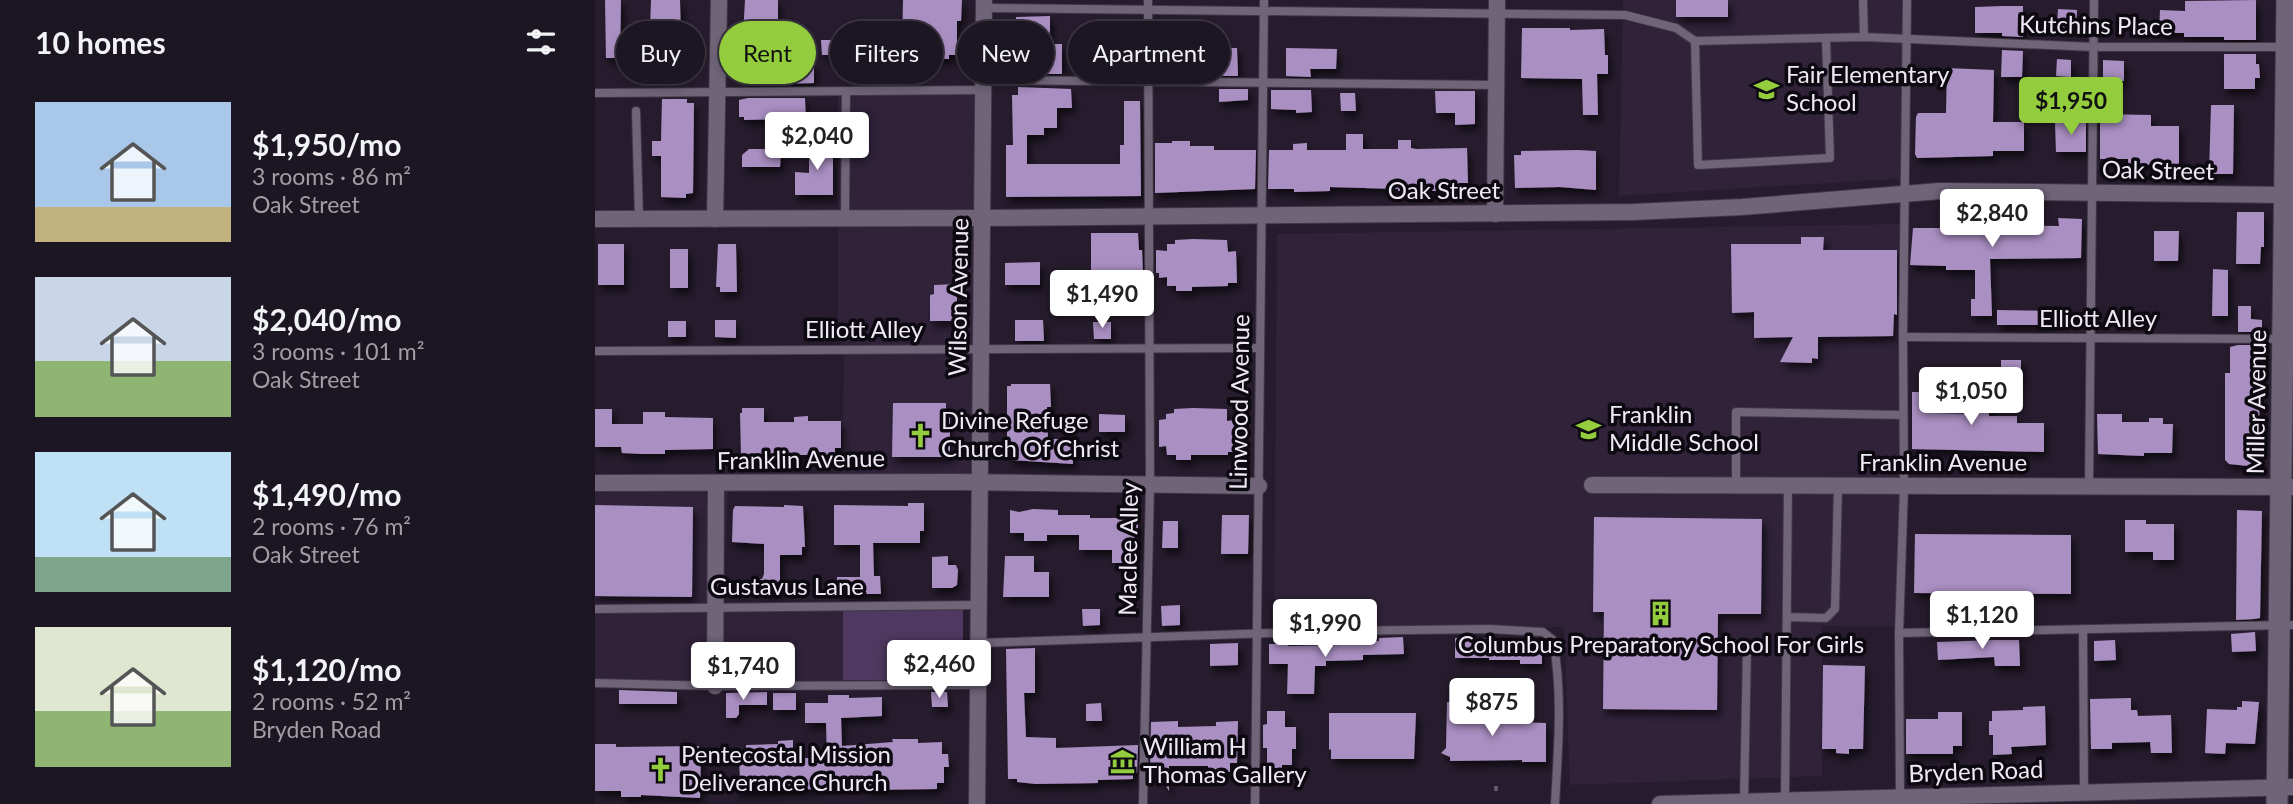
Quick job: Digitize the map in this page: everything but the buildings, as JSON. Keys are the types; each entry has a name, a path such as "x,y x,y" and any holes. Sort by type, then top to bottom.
{"street":[{"path":"715,219 719,0"},
{"name":"Miller Avenue","path":"2283,793 2288,487 2290,48 2287,0"},
{"name":"Wilson Avenue","path":"977,804 984,4"},
{"path":"1495,214 1497,8"},
{"name":"Oak Street","path":"595,219 1495,214 1742,207 1904,193 2289,195"},
{"name":"Franklin Avenue","path":"595,483 1259,486"},
{"path":"715,686 716,484"},
{"name":"Franklin Avenue","path":"1592,485 2288,487"},
{"name":"Bryden Road","path":"1660,804 1785,800 2017,799 2084,792 2134,797 2283,793"}],"lane":[{"name":"Maclee Alley","path":"1147,21 1148,0"},
{"name":"Linwood Avenue","path":"1255,804 1264,0"},
{"path":"1863,0 1864,37"},
{"path":"1900,800 1899,633 1904,486 1907,0"},
{"path":"2089,487 2094,0"},
{"path":"984,4 1264,12 1497,8 1625,15 1676,28 1695,41 1698,165 1830,158 1826,39"},
{"name":"Kutchins Place","path":"1695,41 1864,37 2093,47 2290,48"},
{"path":"1230,81 1496,85"},
{"path":"595,93 846,92 1068,82"},
{"name":"Maclee Alley","path":"1143,804 1150,485 1148,84"},
{"path":"845,218 846,92"},
{"path":"636,111 639,219"},
{"name":"Elliott Alley","path":"1903,337 2288,339"},
{"name":"Elliott Alley","path":"595,351 1260,348"},
{"path":"1736,485 1736,412 1903,415"},
{"path":"1785,800 1789,485"},
{"path":"1787,617 1826,618 1835,609 1838,486"},
{"name":"Gustavus Lane","path":"595,608 978,605"},
{"path":"1899,633 2287,625"},
{"path":"978,643 1333,631 1489,629 1543,632 1553,640 1557,665 1559,720 1555,804"},
{"path":"2083,629 2084,792"},
{"path":"1744,801 1747,647"},
{"path":"595,683 715,686 978,685"}],"shaded area":[{"name":"Fair Elementary School","path":"1623,0 1912,0 1909,178 1619,196"},
{"path":"838,88 984,91 981,483 842,476 844,348 838,335"},
{"name":"Franklin Middle School","path":"1906,224 1899,627 1822,626 1822,776 1570,785 1564,627 1274,632 1277,234"},
{"path":"729,478 722,606 843,609 843,680 595,683 595,480"},
{"path":"843,609 963,610 963,680 843,680"}],"place":[{"name":"Fair Elementary School","path":"1766,89"},
{"name":"Franklin Middle School","path":"1589,429"},
{"name":"Divine Refuge Church Of Christ","path":"921,435"},
{"name":"Columbus Preparatory School For Girls","path":"1661,614"},
{"name":"William H Thomas Gallery","path":"1123,761"},
{"name":"Pentecostal Mission Deliverance Church","path":"661,769"}]}
